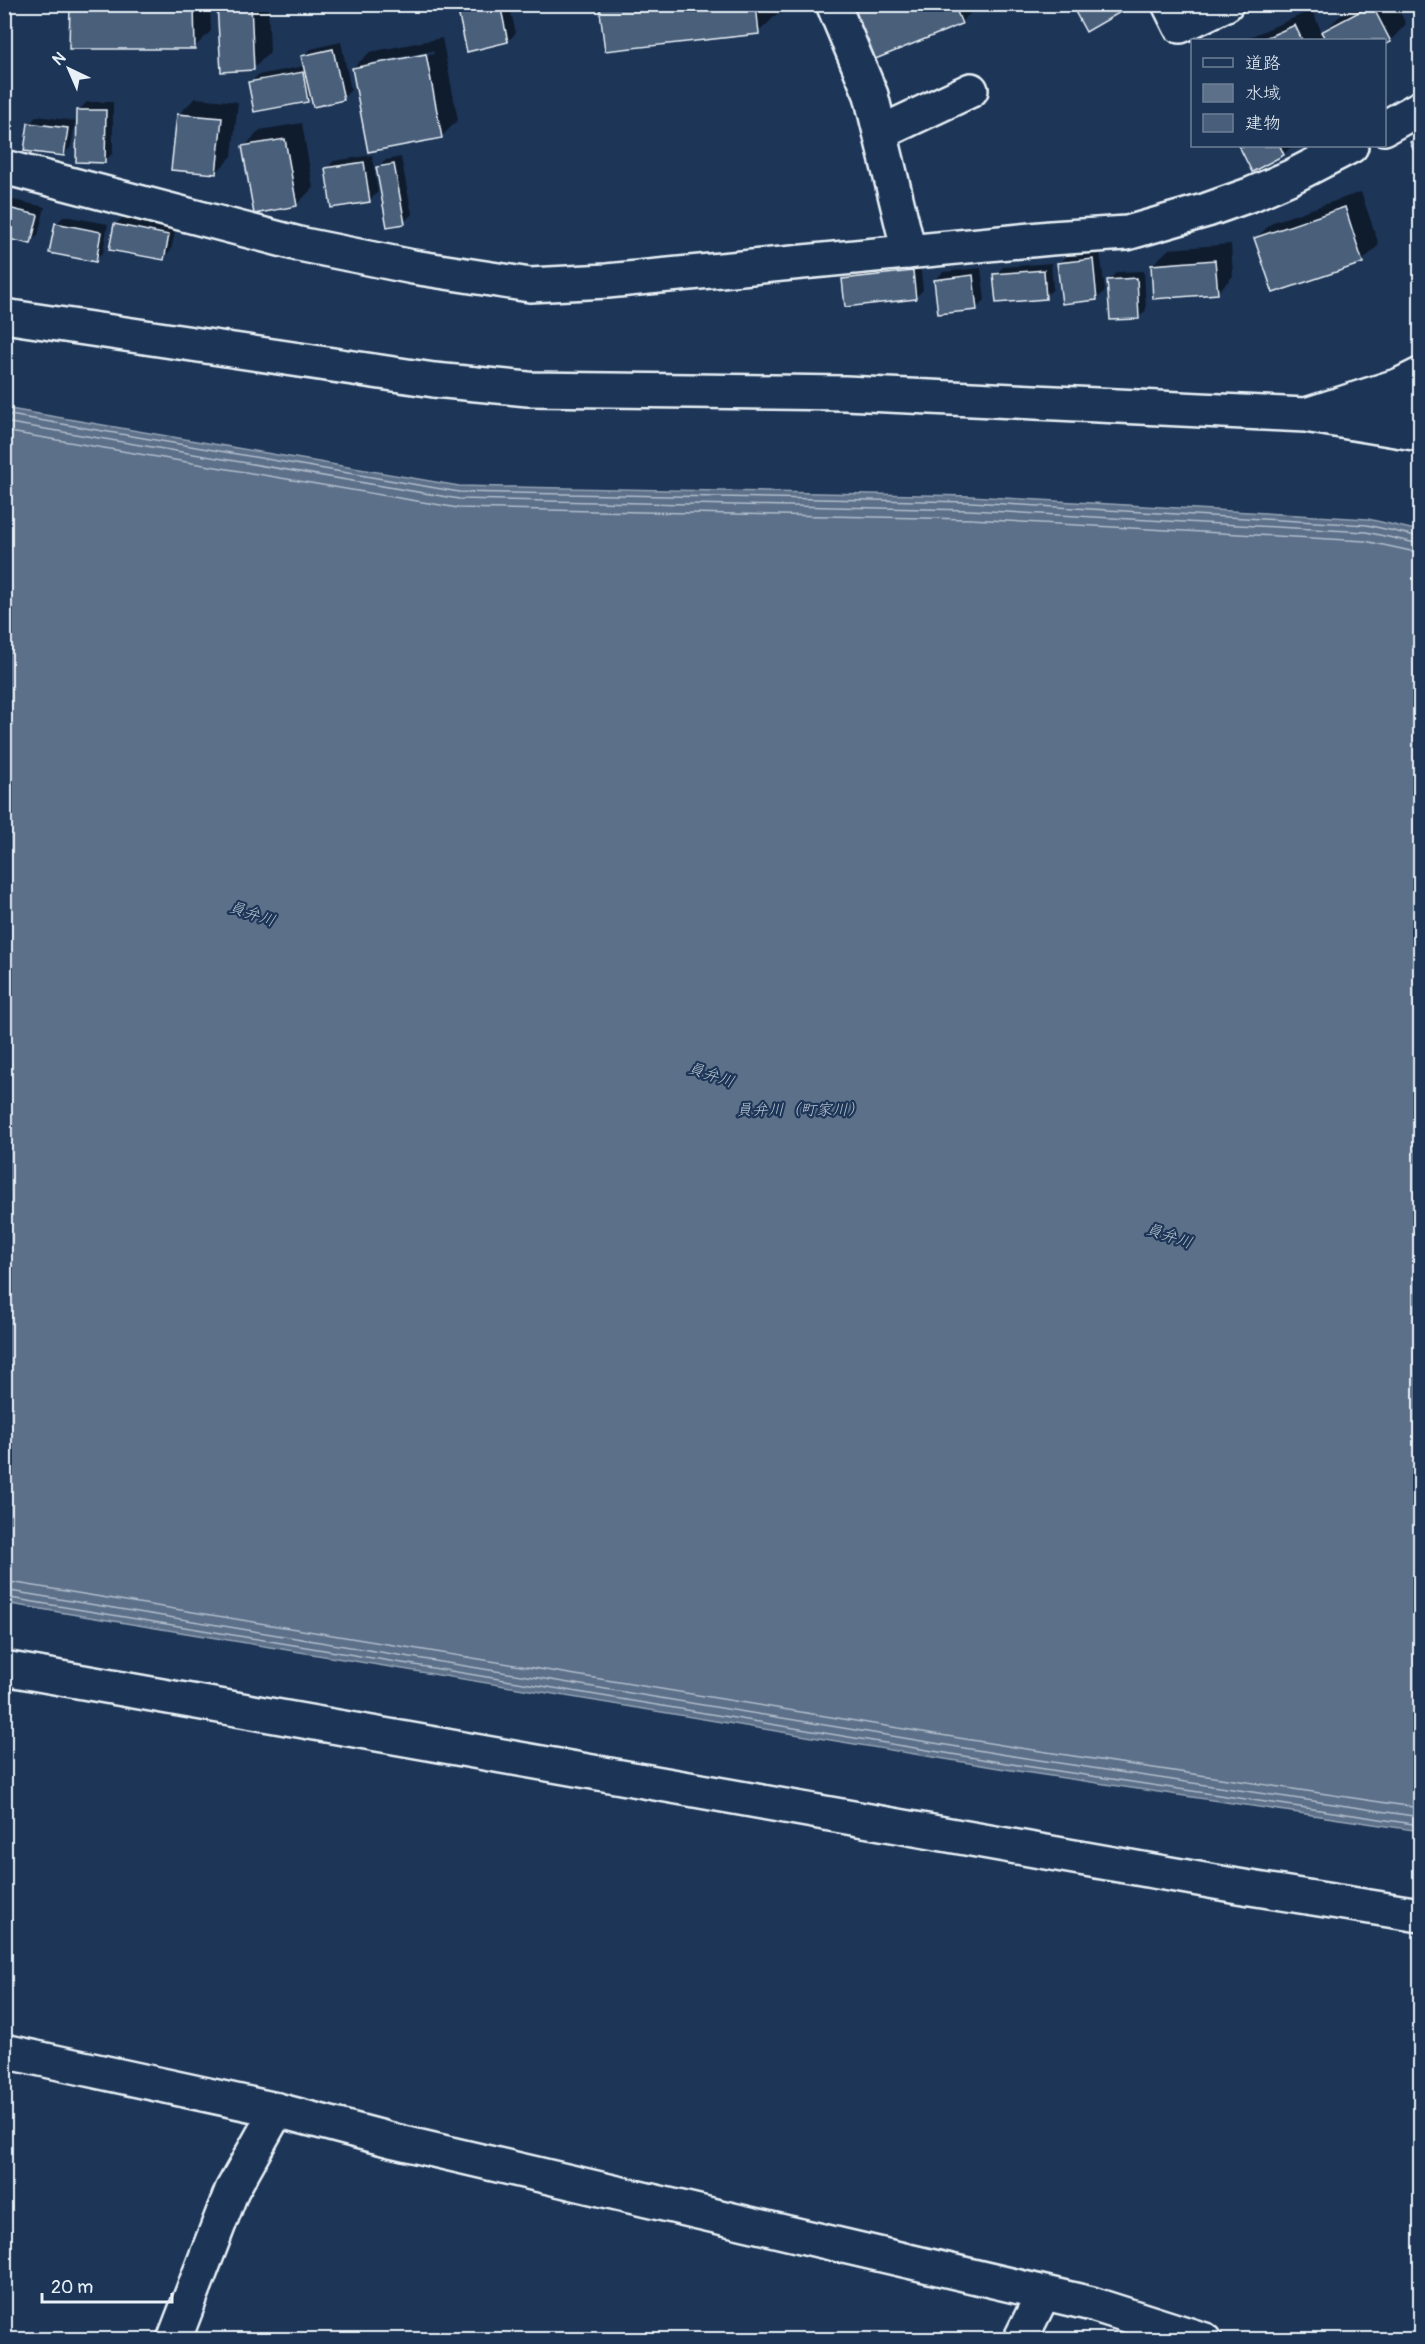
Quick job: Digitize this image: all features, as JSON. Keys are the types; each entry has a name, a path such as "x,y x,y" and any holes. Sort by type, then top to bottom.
{"street":[{"path":"833,4 871,95 882,132 909,252"},
{"path":"1169,4 1180,26 1226,4"},
{"path":"882,132 971,90"},
{"path":"1386,127 1420,108"},
{"path":"4,167 299,244 412,267 530,285 619,280 1051,238 1127,233 1207,210 1252,194 1349,147"},
{"path":"4,316 434,380 528,389 845,393 1306,415 1420,434"},
{"path":"1306,415 1400,385 1420,375"},
{"path":"1306,415 1420,407"},
{"path":"4,1668 1214,1882 1420,1915"},
{"path":"4,2051 277,2110 395,2142 1092,2304 1205,2340"},
{"path":"174,2340 232,2190 277,2110"},
{"path":"1020,2340 1043,2294"}],"water":[{"name":"員弁川（町家川）","path":"4,408 459,486 971,496 1368,519 1420,531 1420,1831 1017,1771 5,1603"}],"building":[{"path":"70,4 194,4 195,49 69,49"},
{"path":"217,4 251,4 254,70 221,72"},
{"path":"468,4 500,4 508,42 467,52 457,7"},
{"path":"599,4 756,4 759,34 605,51"},
{"path":"865,4 954,4 962,24 868,62 848,12"},
{"path":"1071,4 1130,4 1131,6 1086,32"},
{"path":"1372,5 1391,42 1386,44 1386,39 1325,39 1321,32"},
{"path":"1295,25 1302,39 1263,39"},
{"path":"333,49 344,100 313,107 301,56"},
{"path":"426,54 442,138 368,152 352,68"},
{"path":"303,72 308,102 254,112 248,82"},
{"path":"77,110 106,110 105,163 76,162"},
{"path":"177,114 222,118 216,174 171,170"},
{"path":"28,123 68,128 64,156 24,151"},
{"path":"1420,138 1420,165 1410,142"},
{"path":"285,139 297,206 254,214 242,146"},
{"path":"1240,147 1280,147 1284,155 1252,172"},
{"path":"364,162 370,202 331,208 325,168"},
{"path":"394,164 405,224 387,227 376,167"},
{"path":"4,207 38,215 31,244 4,238"},
{"path":"1345,207 1363,263 1273,293 1254,238"},
{"path":"55,223 101,232 96,262 49,253"},
{"path":"114,224 169,235 164,260 109,250"},
{"path":"1093,259 1097,300 1062,304 1057,263"},
{"path":"1215,260 1218,294 1153,299 1151,265"},
{"path":"1044,270 1046,299 996,303 993,274"},
{"path":"913,271 916,299 845,307 842,279"},
{"path":"973,275 977,310 938,314 934,280"},
{"path":"1137,278 1139,319 1110,320 1107,280"}],"water label":[{"name":"員弁川","path":"252,914"},
{"name":"員弁川","path":"711,1075"},
{"name":"員弁川","path":"1169,1236"}]}
